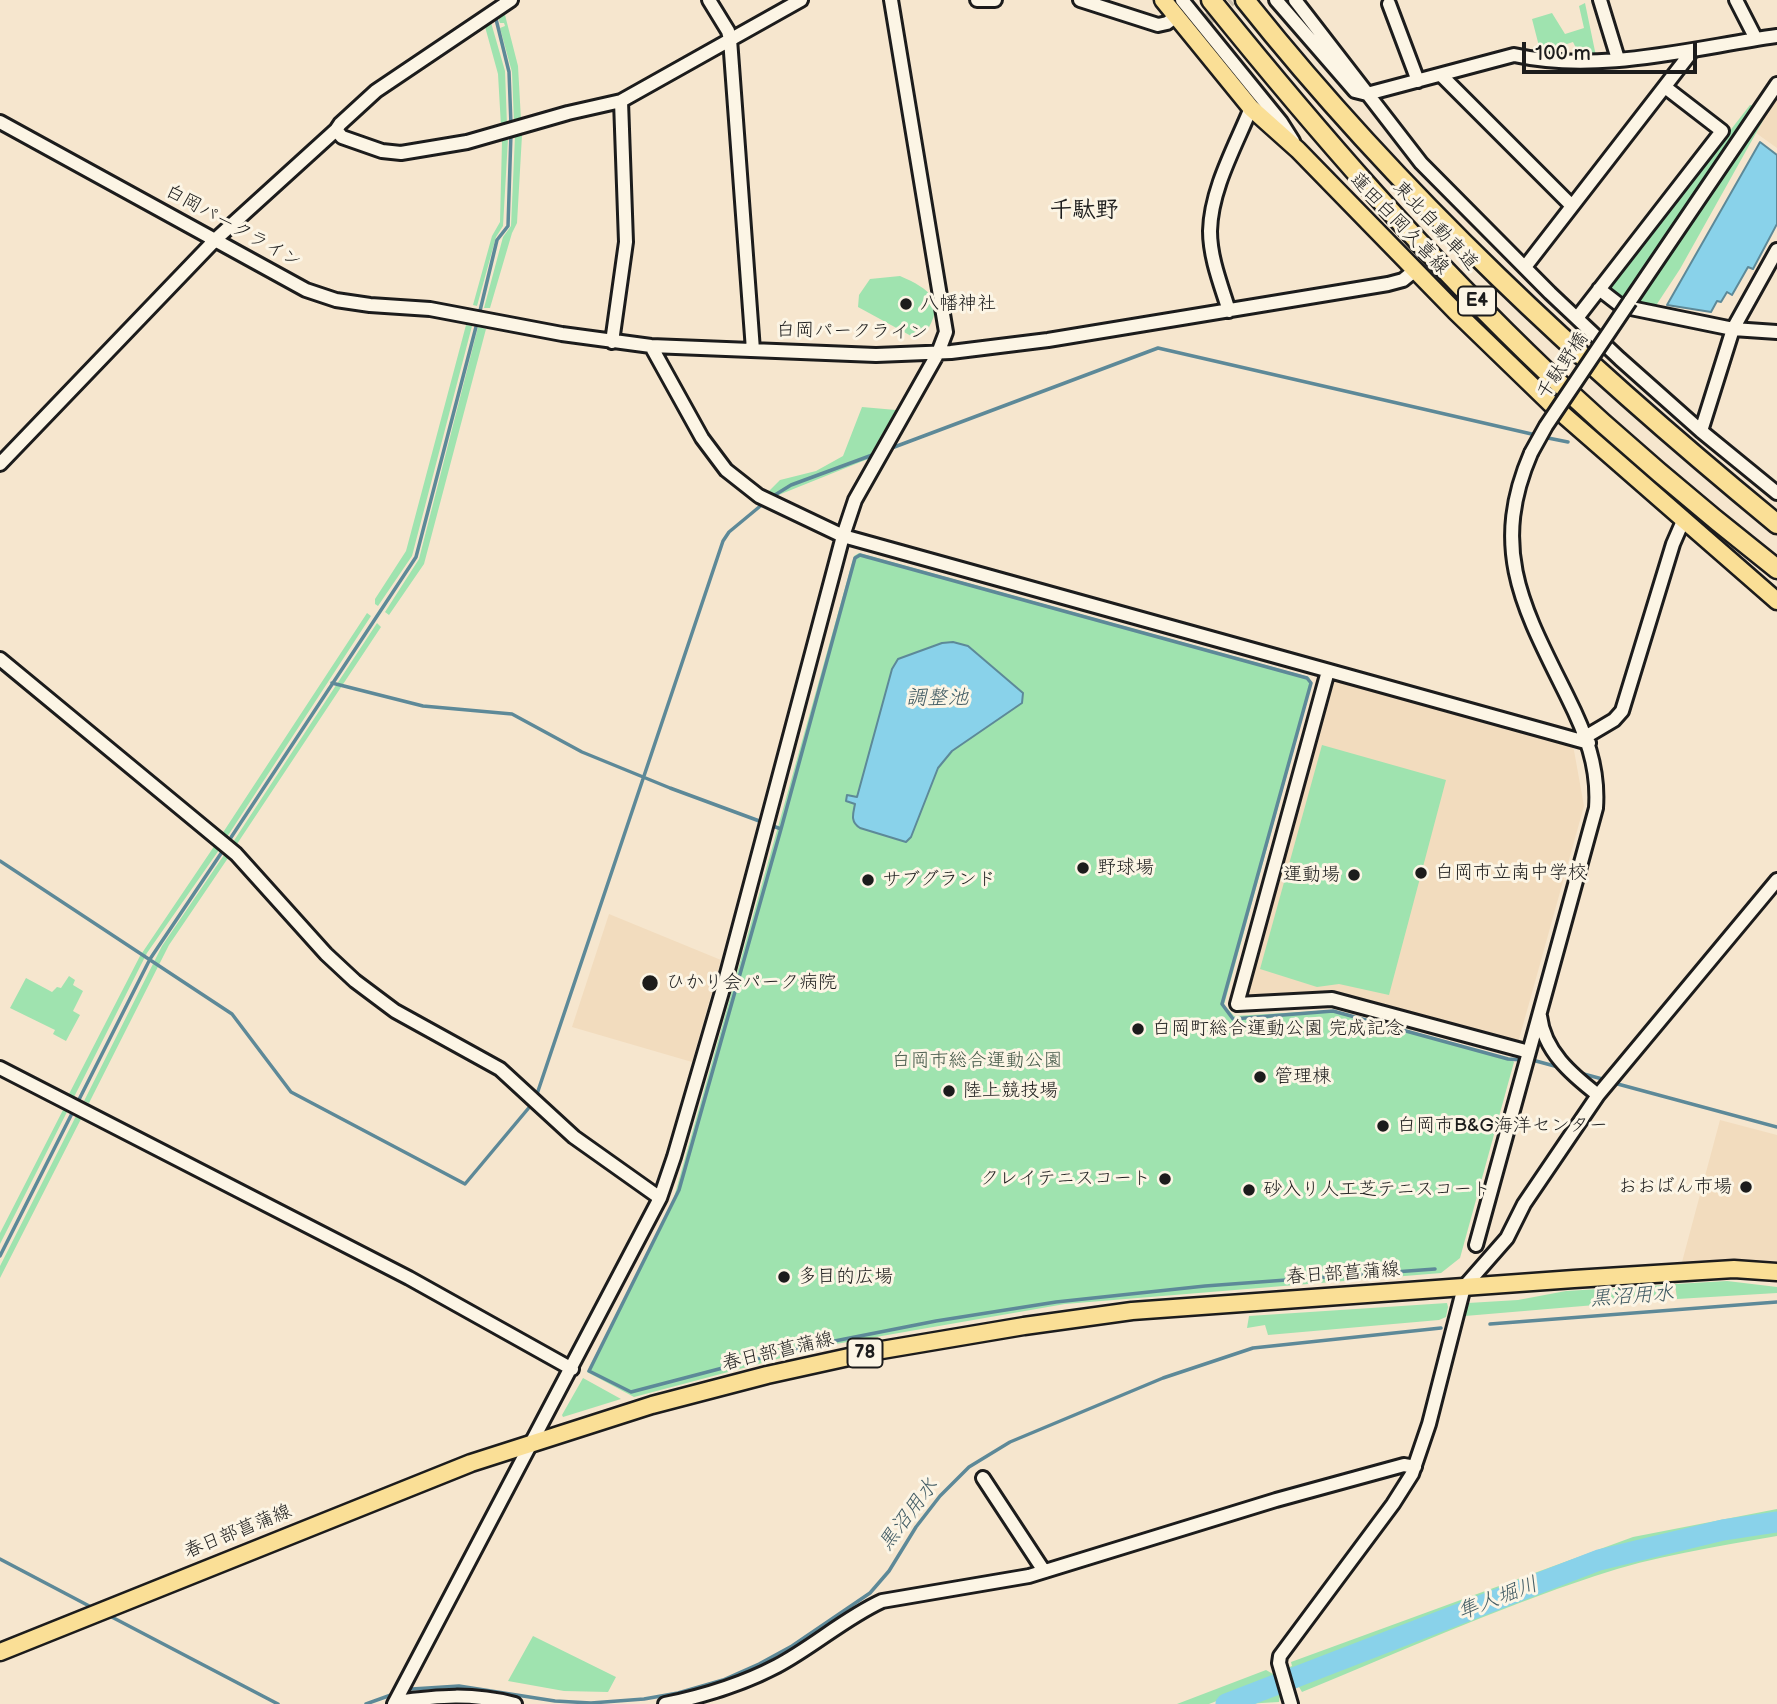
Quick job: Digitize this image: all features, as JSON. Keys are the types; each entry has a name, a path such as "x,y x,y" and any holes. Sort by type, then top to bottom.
{"highway":[{"name":"東北自動車道","path":"1211,0 1331,143 1474,298 1605,424 1721,525 1777,569"},
{"name":"東北自動車道","path":"1245,0 1353,127 1452,231 1600,371 1777,524"}],"main road":[{"name":"蓮田白岡久喜線","path":"1163,0 1251,108 1298,150 1414,271 1550,403 1777,601"},
{"name":"春日部菖蒲線","path":"0,1652 404,1488 531,1443 652,1405 876,1351 1132,1311 1734,1269 1777,1272"}],"street":[{"path":"709,0 730,39 753,350"},
{"path":"336,131 342,137 382,151 401,153 467,142 526,124 621,101 801,0"},
{"path":"395,1703 660,1198 727,972 855,499 937,353 946,332 891,0"},
{"path":"976,0 995,0"},
{"path":"1080,0 1158,25 1175,17"},
{"path":"1182,0 1281,122 1298,150"},
{"path":"1276,0 1355,91 1367,94 1514,55 1586,63 1693,50 1777,36"},
{"path":"1294,0 1421,163 1577,318 1701,431 1775,487"},
{"path":"1600,0 1618,59"},
{"path":"1736,0 1756,39"},
{"path":"0,464 216,239 336,131 340,124 376,91 507,2"},
{"path":"1389,4 1418,81"},
{"path":"1525,267 1693,50"},
{"path":"1441,76 1572,206"},
{"name":"千駄野橋","path":"1476,1245 1596,808 1597,796 1588,739 1534,626 1514,568 1512,515 1517,487 1546,426 1777,83"},
{"path":"1577,318 1722,131 1665,87"},
{"path":"612,342 626,242 621,101"},
{"path":"1229,310 1214,261 1210,232 1213,207 1223,176 1251,108"},
{"name":"白岡パークライン","path":"0,122 306,290 336,300 465,315 612,342 876,355 937,353 1048,340 1388,284 1403,280 1414,271"},
{"path":"1701,431 1733,329 1776,255"},
{"path":"1599,289 1621,306 1733,329 1777,332"},
{"path":"651,346 702,438 726,470 759,496 843,536 1328,671 1588,739 1622,711 1673,544 1683,521"},
{"path":"0,659 236,854 326,954 355,981 395,1011 500,1069 574,1137 660,1198"},
{"path":"1328,671 1237,1004 1332,999 1529,1052"},
{"path":"1291,1700 1280,1656 1393,1504 1415,1466 1429,1424 1464,1287 1507,1238 1524,1204 1598,1094 1777,880"},
{"path":"1540,1013 1546,1038 1557,1057 1579,1080 1598,1094"},
{"path":"0,1068 410,1278 572,1369"},
{"path":"665,1704 734,1686 778,1666 883,1601 999,1583 1044,1572 1276,1500 1404,1465 1415,1466"},
{"path":"983,1478 1044,1572"},
{"path":"395,1703 464,1695 515,1704"}],"shaded area":[{"path":"1777,94 1777,148 1756,133"},
{"name":"白岡市立南中学校","path":"1334,678 1573,745 1584,806 1518,1043 1336,994 1246,1001 1242,995 1328,682"},
{"name":"ひかり会パーク病院","path":"609,914 721,960 692,1062 572,1027"},
{"path":"1720,1120 1777,1135 1777,1262 1682,1262"}],"green space":[{"path":"1585,3 1596,56 1580,56 1573,42 1561,46 1558,55 1541,54 1532,19 1552,13 1565,34 1584,28 1579,6"},
{"path":"504,11 518,66 521,120 514,122 512,72 500,28 505,26 500,23 497,15"},
{"path":"490,19 505,71 507,125 501,126 498,74 484,23"},
{"path":"1750,105 1755,106 1623,301 1610,291 1609,286"},
{"path":"1765,117 1680,269 1655,307 1635,303 1759,118"},
{"path":"522,135 517,223 490,308 484,308 503,237 511,226 515,136"},
{"path":"508,139 503,226 496,237 477,306 473,305 492,236 500,222 502,141"},
{"path":"900,276 920,286 932,298 935,313 925,334 913,337 858,307 859,295 870,279"},
{"path":"466,325 472,326 412,556 378,606 375,599 406,551"},
{"path":"478,327 486,329 424,564 389,615 385,612 419,559"},
{"path":"862,407 896,410 868,459 776,496 768,492 780,480 816,471 843,456"},
{"name":"白岡市総合運動公園","path":"859,553 1309,677 1312,683 1224,1005 1234,1016 1333,1010 1510,1058 1514,1062 1460,1258 1441,1273 1065,1304 830,1345 634,1397 587,1372 673,1201 854,556"},
{"path":"367,613 371,616 227,837 222,834"},
{"path":"377,623 381,627 237,844 233,842"},
{"name":"運動場","path":"1322,745 1446,780 1389,995 1339,984 1317,987 1260,969"},
{"path":"215,845 219,850 147,953 74,1097 69,1094 140,956"},
{"path":"224,855 228,858 169,945 89,1103 84,1101 162,946"},
{"path":"69,976 75,980 73,985 83,991 73,1011 80,1015 66,1041 53,1034 55,1030 10,1008 26,978 52,992 57,987 61,988"},
{"path":"64,1108 68,1110 0,1244 0,1233"},
{"path":"77,1114 82,1117 0,1278 0,1266"},
{"path":"1727,1281 1777,1287 1777,1293 1677,1299 1675,1284"},
{"path":"1665,1285 1666,1299 1465,1316 1468,1303 1518,1300 1566,1291"},
{"path":"1447,1303 1446,1317 1439,1320 1268,1335 1265,1325 1247,1328 1249,1316"},
{"path":"583,1378 621,1399 563,1417 562,1415"},
{"path":"1777,1509 1777,1516 1723,1524 1626,1545 1465,1604 1209,1704 1177,1704 1266,1670 1273,1674 1292,1666 1291,1662 1633,1537"},
{"path":"1777,1530 1777,1536 1662,1557 1595,1576 1484,1617 1302,1692 1299,1687 1280,1695 1279,1702 1245,1704 1537,1590 1638,1556"},
{"path":"533,1636 616,1677 608,1692 564,1691 508,1681"}],"water":[{"path":"1760,142 1777,155 1777,224 1753,269 1748,267 1732,295 1727,292 1721,302 1717,301 1711,312 1667,305"},
{"name":"調整池","path":"953,642 968,646 1023,693 1022,703 952,751 938,768 911,837 906,842 860,828 853,820 855,804 846,801 847,795 857,797 892,669 898,659 942,643"}],"waterway":[{"path":"495,15 509,72 511,125"},
{"path":"479,315 497,240 508,226 511,133"},
{"path":"228,842 416,557 477,323"},
{"path":"889,449 1158,348 1536,435"},
{"path":"1543,437 1568,442"},
{"path":"770,498 791,485 875,454"},
{"path":"536,1097 723,541 729,532 764,503"},
{"path":"332,683 423,706 512,714 582,752 781,829 855,558 860,555 1307,678 1311,683 1222,1004 1233,1019 1333,1011 1508,1059 1536,1061 1562,1068"},
{"path":"781,829 679,1190 589,1371 631,1392 799,1348 936,1321 1056,1302 1205,1286 1435,1269"},
{"path":"0,1256 150,959 224,849"},
{"path":"0,861 232,1014 291,1092 465,1184 532,1104"},
{"path":"1580,1073 1606,1080"},
{"path":"1614,1083 1777,1127"},
{"name":"黒沼用水","path":"1490,1324 1777,1302"},
{"name":"黒沼用水","path":"412,1689 459,1686 555,1701 591,1703 644,1699 678,1693 723,1680 792,1646 870,1593 889,1571 916,1527 940,1496 969,1467 1010,1442 1163,1378 1253,1348 1441,1328"},
{"name":"隼人堀川","path":"1226,1704 1599,1560 1723,1530 1777,1522"},
{"path":"0,1559 93,1608"},
{"path":"106,1614 278,1704"},
{"name":"黒沼用水","path":"366,1704 391,1695"}],"tunnel":[{"path":"1201,25 1231,0"}],"place":[{"name":"八幡神社","path":"906,304"},
{"name":"野球場","path":"1083,868"},
{"name":"白岡市立南中学校","path":"1421,873"},
{"name":"運動場","path":"1354,875"},
{"name":"サブグランド","path":"868,880"},
{"name":"ひかり会パーク病院","path":"650,983"},
{"name":"白岡町総合運動公園 完成記念","path":"1138,1029"},
{"name":"管理棟","path":"1260,1077"},
{"name":"陸上競技場","path":"949,1091"},
{"name":"白岡市B&G海洋センター","path":"1383,1126"},
{"name":"クレイテニスコート","path":"1165,1179"},
{"name":"おおばん市場","path":"1746,1187"},
{"name":"砂入り人工芝テニスコート","path":"1249,1190"},
{"name":"多目的広場","path":"784,1277"}],"district":[{"name":"千駄野","path":"1084,211"}]}
